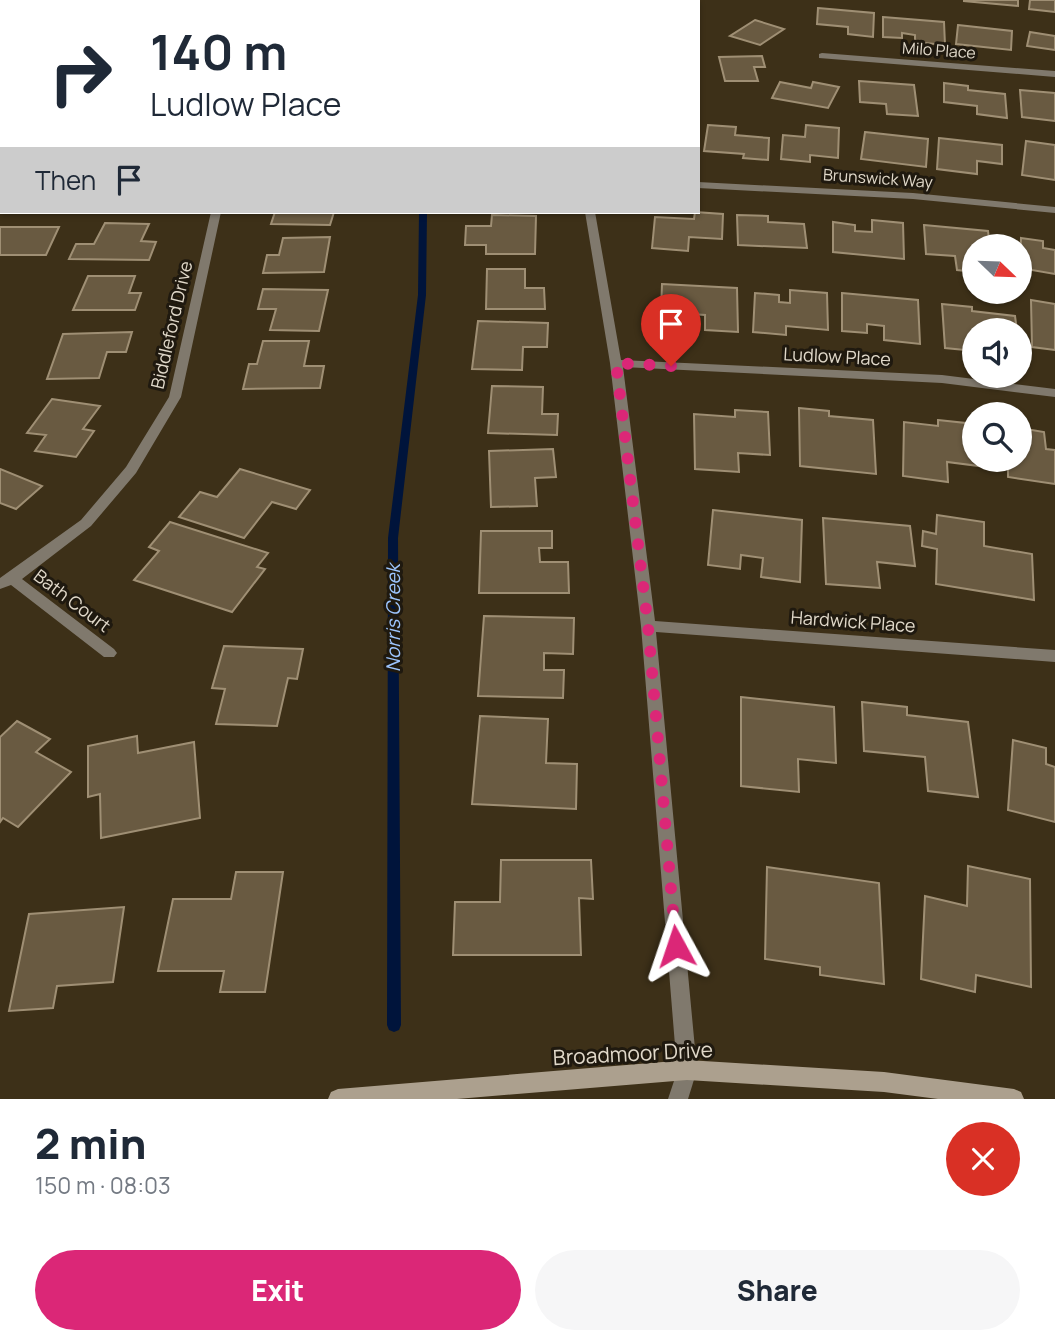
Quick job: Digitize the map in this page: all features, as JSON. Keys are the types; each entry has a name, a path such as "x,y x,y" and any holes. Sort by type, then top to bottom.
{"street":[{"name":"Milo Place","path":"822,56 1055,74"},
{"name":"Brunswick Way","path":"700,185 912,196 1055,210"},
{"name":"Biddleford Drive","path":"6,582 86,523 131,470 175,397 216,214"},
{"path":"590,214 616,363 648,626 687,1070 678,1099"},
{"name":"Ludlow Place","path":"616,363 942,379 1055,393"},
{"name":"Bath Court","path":"6,582 109,653"},
{"name":"Hardwick Place","path":"648,626 1055,656"},
{"name":"Broadmoor Drive","path":"338,1099 687,1070 884,1082 1014,1099"}],"building":[{"path":"964,0 1018,0 1018,6 964,1"},
{"path":"1030,0 1055,0 1055,12 1029,9"},
{"path":"818,8 874,13 873,37 848,34 848,27 817,24"},
{"path":"883,17 944,22 945,45 915,42 915,35 902,33 902,38 883,37"},
{"path":"755,20 784,29 760,45 730,36"},
{"path":"958,25 1012,31 1011,50 956,44"},
{"path":"1030,32 1055,36 1055,50 1027,46"},
{"path":"762,56 765,67 754,67 758,81 725,81 719,57"},
{"path":"859,81 914,85 918,116 887,114 886,104 860,102"},
{"path":"780,82 811,88 813,82 839,87 828,108 772,98"},
{"path":"944,83 968,86 968,90 1005,94 1007,118 977,114 977,106 944,102"},
{"path":"1020,90 1055,93 1055,121 1022,117"},
{"path":"708,125 736,127 735,135 769,138 768,160 743,158 744,154 704,151"},
{"path":"806,125 839,128 838,158 810,155 810,162 781,159 783,135 805,137"},
{"path":"865,132 928,139 926,167 861,159"},
{"path":"939,138 1002,145 1002,164 977,161 977,174 937,169"},
{"path":"1026,141 1055,145 1055,180 1022,175"},
{"path":"700,212 723,214 722,239 689,237 688,251 652,248 655,217 694,219 695,214"},
{"path":"274,214 333,214 330,225 271,224"},
{"path":"492,215 536,216 535,254 486,254 486,245 465,245 466,226 491,226"},
{"path":"737,215 768,216 768,222 804,224 807,248 738,245"},
{"path":"872,220 903,223 904,259 833,252 833,222 855,225 855,231 872,232"},
{"path":"105,223 149,224 141,241 156,242 149,260 69,259 76,244 94,244"},
{"path":"924,225 988,231 988,234 962,234 962,271 957,270 955,256 926,254"},
{"path":"0,227 59,227 46,255 0,255"},
{"path":"330,237 324,272 263,273 267,255 279,255 283,238"},
{"path":"1032,240 1043,241 1043,248 1055,250 1055,274 1032,270"},
{"path":"487,269 525,269 525,288 544,288 545,309 486,309"},
{"path":"88,276 135,276 129,293 141,293 135,310 73,310"},
{"path":"662,284 737,288 738,332 705,330 705,315 661,312"},
{"path":"263,289 328,290 319,331 270,330 276,309 258,309"},
{"path":"790,290 827,293 828,330 786,326 786,335 753,332 755,293 779,295 779,302 790,303"},
{"path":"842,293 918,300 920,344 884,340 884,326 867,324 867,333 842,331"},
{"path":"1032,300 1055,304 1055,350 1032,347"},
{"path":"942,304 1015,316 962,318 962,350 945,348"},
{"path":"478,321 548,323 547,347 523,347 522,370 472,369"},
{"path":"132,332 126,352 107,352 99,378 47,379 63,334"},
{"path":"263,341 309,341 304,366 324,366 320,388 243,389 249,364 257,364"},
{"path":"492,386 543,387 542,414 558,414 557,435 488,433"},
{"path":"52,399 100,406 83,429 94,431 76,457 35,451 46,435 27,433"},
{"path":"799,408 829,411 829,416 873,420 876,474 800,466"},
{"path":"735,410 768,412 770,455 738,453 739,472 695,469 694,414 735,417"},
{"path":"938,420 962,423 962,464 947,462 948,482 903,476 904,422 938,426"},
{"path":"1032,430 1044,432 1046,449 1055,450 1055,484 1008,477 1008,472 1032,472"},
{"path":"553,449 556,477 535,478 537,506 491,507 489,451"},
{"path":"0,469 42,486 16,509 0,503"},
{"path":"240,469 310,490 296,509 272,502 244,538 179,517 200,492 217,497"},
{"path":"713,510 802,520 800,582 761,577 763,558 741,555 740,569 708,565"},
{"path":"937,515 984,522 984,546 1032,554 1034,600 936,584 937,549 922,546 923,531 936,534"},
{"path":"823,518 910,526 915,566 877,562 880,588 826,584"},
{"path":"170,522 268,553 257,567 265,569 232,612 134,580 159,551 149,547"},
{"path":"481,531 552,531 552,548 539,548 540,562 568,562 569,593 479,593"},
{"path":"484,616 574,618 573,654 544,653 544,670 564,670 563,698 478,696"},
{"path":"224,646 303,649 297,679 288,678 277,726 216,724 225,689 212,688"},
{"path":"741,697 834,707 836,763 798,759 799,792 741,786"},
{"path":"862,702 907,707 907,715 968,722 978,797 928,791 925,757 864,751"},
{"path":"480,716 548,719 546,763 577,764 576,809 472,804"},
{"path":"17,721 50,739 36,752 71,772 18,827 3,818 0,822 0,737"},
{"path":"137,736 138,753 194,742 200,818 101,838 100,794 88,797 88,746"},
{"path":"1013,740 1046,748 1046,764 1055,767 1055,822 1008,810"},
{"path":"501,860 591,860 593,899 579,898 581,955 453,955 455,902 500,902"},
{"path":"968,866 1030,879 1031,987 976,975 975,992 921,979 925,896 967,906"},
{"path":"767,867 879,883 884,984 820,975 820,967 765,959"},
{"path":"236,872 283,872 265,992 220,992 224,971 158,971 173,899 231,899"},
{"path":"124,907 113,982 57,986 53,1008 9,1011 29,914"}],"waterway":[{"name":"Norris Creek","path":"394,1025 393,538 422,295 423,214"}],"route":[{"path":"671,366 616,363 648,626 676,946"}]}
